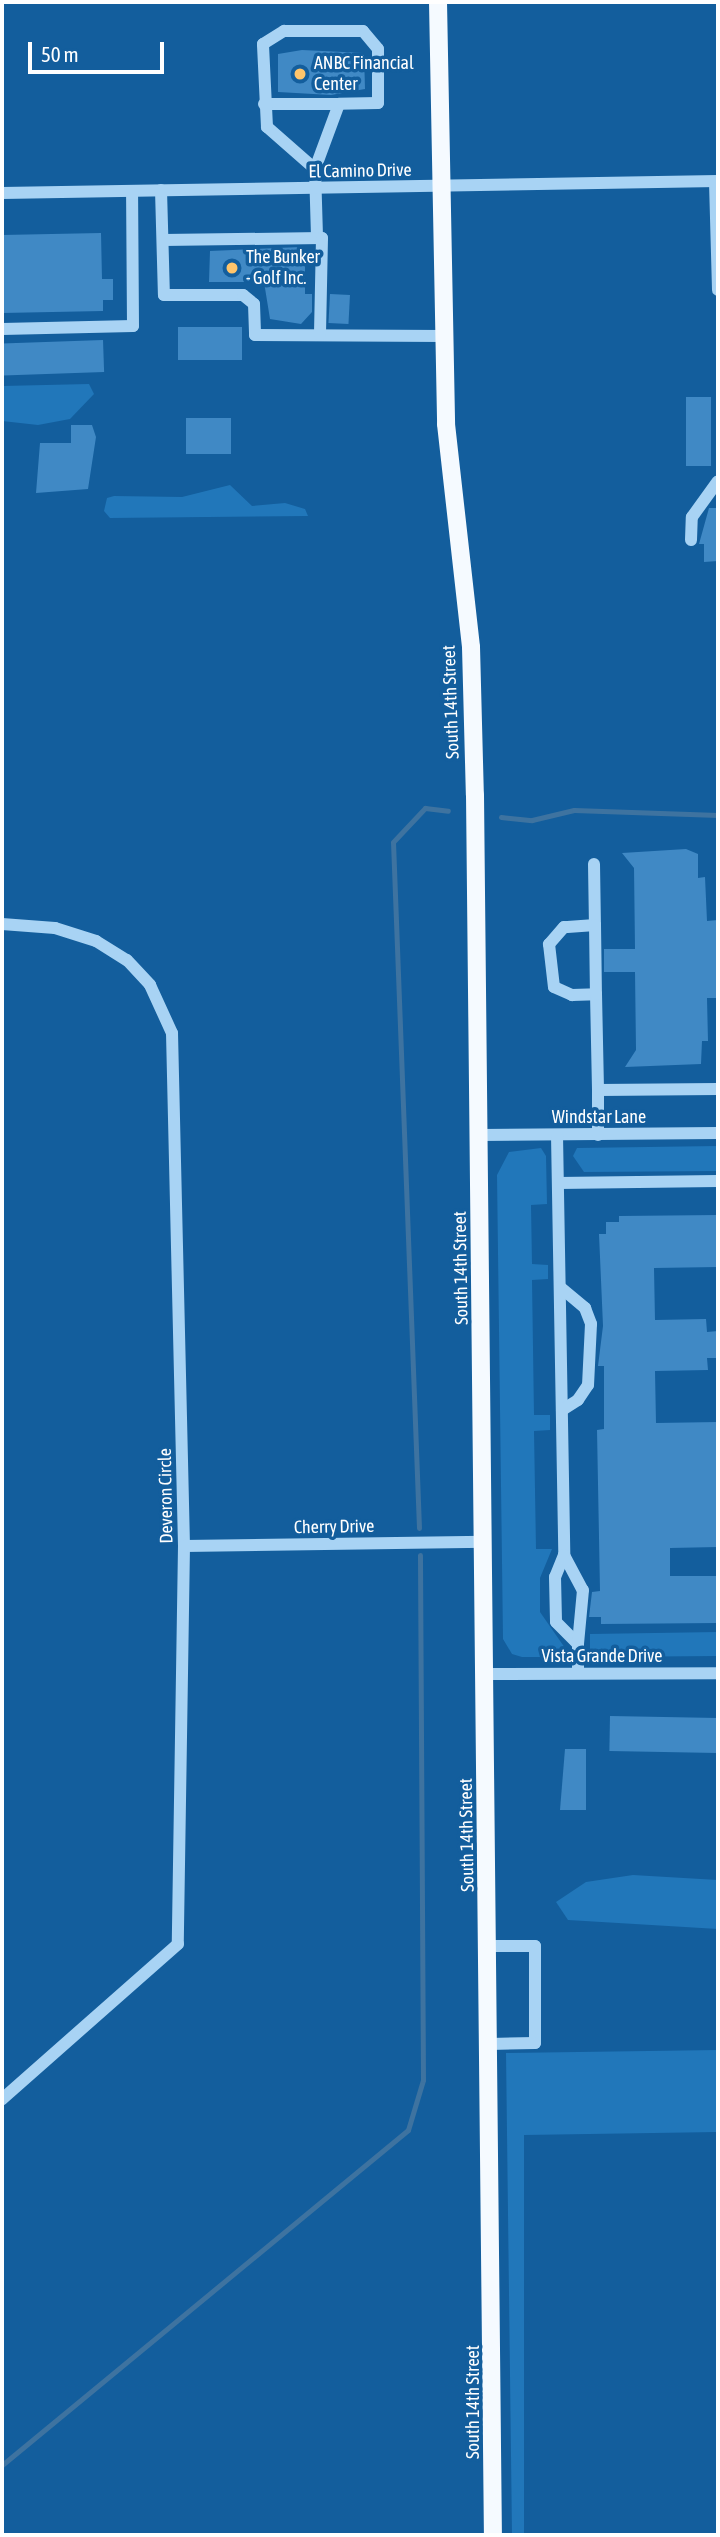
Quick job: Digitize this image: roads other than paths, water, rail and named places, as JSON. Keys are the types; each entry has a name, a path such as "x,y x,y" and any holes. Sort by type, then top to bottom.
{"main road":[{"name":"South 14th Street","path":"439,2 446,424 471,647 485,1542 494,2535"}],"street":[{"path":"264,104 378,103 378,49 363,31 284,31 263,44 264,104 267,127 314,169"},
{"path":"317,238 314,169 339,104"},
{"name":"El Camino Drive","path":"2,193 716,181"},
{"path":"716,181 718,290"},
{"path":"162,190 164,295 243,295 254,304 254,335 444,336"},
{"path":"2,329 133,326 132,191"},
{"path":"163,240 322,238 320,335"},
{"path":"691,540 692,517 718,481"},
{"path":"594,864 598,1135"},
{"name":"Deveron Circle","path":"2,924 55,928 96,941 127,960 150,985 172,1034 177,1062 184,1546 178,1944 2,2099"},
{"path":"595,925 556,931 550,956 554,988 572,995 596,995"},
{"path":"598,1090 718,1089"},
{"name":"Windstar Lane","path":"480,1135 718,1133"},
{"path":"557,1135 564,1555 555,1577 556,1622 578,1644"},
{"path":"558,1183 718,1181"},
{"path":"560,1287 585,1308 591,1324 588,1385 578,1400 562,1410"},
{"name":"Cherry Drive","path":"184,1546 485,1542"},
{"path":"564,1555 583,1590 578,1674"},
{"name":"Vista Grande Drive","path":"486,1674 718,1673"},
{"path":"489,1946 535,1946 535,2043 490,2044"}],"waterway":[{"path":"419,1528 393,842 425,808 448,811"},
{"path":"501,817 532,820 574,810 718,815"},
{"path":"2,2465 408,2130 423,2080 420,1555"}],"place":[{"name":"ANBC Financial Center","path":"300,74"},
{"name":"The Bunker - Golf Inc.","path":"232,268"}]}
